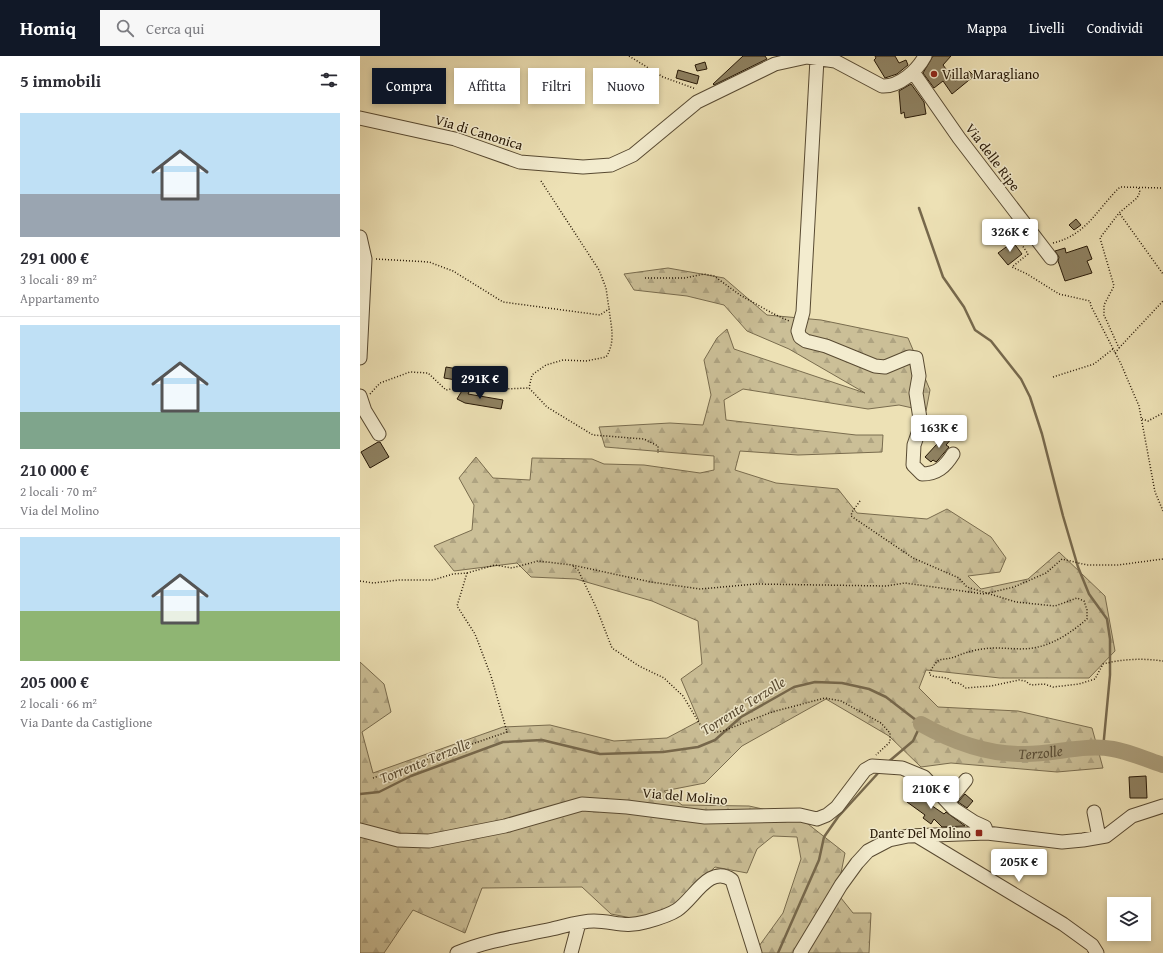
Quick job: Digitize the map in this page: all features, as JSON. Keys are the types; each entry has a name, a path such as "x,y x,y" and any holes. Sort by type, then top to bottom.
{"street":[{"name":"Via di Canonica","path":"360,118 455,139 520,162 583,167 611,165 633,155 697,102 775,64 807,57 817,58 835,62 882,86 890,86 913,72 925,56"},
{"path":"817,58 803,312 798,331 800,337 806,341 826,346 875,366 885,367 909,357 916,358 919,376 916,393 921,425 914,445 914,465 922,474 936,472 947,463 952,454"},
{"name":"Via delle Ripe","path":"913,72 959,138 1051,258"},
{"path":"360,237 365,258 360,358"},
{"path":"361,400 365,411 379,434"},
{"path":"872,766 902,768 924,777 954,809 985,827 987,833"},
{"name":"Via del Molino","path":"360,830 398,840 429,841 505,826 582,804 627,807 705,817 800,815 818,819 827,815 837,807 865,770 872,766"},
{"path":"948,802 966,780"},
{"path":"800,953 841,885 868,851 889,840 918,836 987,833 1062,842 1099,838 1106,836 1132,816 1163,806"},
{"path":"1094,812 1099,838"},
{"path":"918,836 1063,924 1092,945 1097,953"},
{"path":"458,953 473,946 505,938 579,923 594,921 625,925 641,923 659,918 676,911 686,904 704,883 713,876 720,874 732,880 755,953"},
{"path":"571,953 579,923"}],"path":[{"path":"629,56 663,76 700,90"},
{"path":"529,388 532,375 546,365 563,360 586,360 606,357 611,349 613,334 606,288 599,270 542,181"},
{"path":"1120,348 1104,315 1104,305 1114,286 1100,238 1119,213 1137,198 1140,192 1138,186"},
{"path":"1041,245 1076,235 1088,224 1120,187 1138,186 1163,188"},
{"path":"1119,213 1163,274"},
{"path":"1028,229 1020,242 1028,254 1012,268 1027,274 1059,294 1090,301 1091,306 1115,353 1139,406 1155,492 1163,511"},
{"path":"365,258 429,262 453,271 503,302 600,315 609,309"},
{"path":"645,278 685,278 704,274 714,276 740,296 772,314 788,321 800,320"},
{"path":"1115,353 1163,301"},
{"path":"1053,376 1094,364 1113,349"},
{"path":"361,400 380,383 410,372 428,373 446,390 475,384 504,389 529,388 547,407 593,435 644,439 658,446 658,454"},
{"path":"1142,419 1148,421 1163,412"},
{"path":"860,501 852,512 851,516 914,558 959,578 967,587 1016,602 1045,606 1055,606 1076,598 1084,601 1088,610 1086,619 1077,627 1046,645 1032,648 995,648 966,651 956,656 935,661 929,674 932,677 941,676 950,679 953,683 959,683 966,688 991,686 1019,680 1025,681 1031,685 1044,684 1053,687 1079,684 1095,679 1103,664 1143,660 1163,661"},
{"path":"360,581 433,580 495,565 512,568 538,561 572,565 651,582 700,589 756,584 886,586 905,582 984,594 1014,587 1046,573 1062,559 1088,565 1118,565 1163,559"},
{"path":"572,565 578,570 596,607 612,648 639,666 664,678 683,696 705,730 709,732 719,732 785,708 825,698 834,699 854,708 887,727 890,733 890,742 873,759 872,766"},
{"path":"373,778 506,732 490,676 475,634 457,606 467,573"}],"green space":[{"path":"668,268 724,278 767,315 821,320 908,338 930,390 926,411 899,405 868,409 743,389 724,400 726,420 856,435 883,435 882,452 798,455 740,451 735,470 776,483 838,489 857,513 927,519 947,509 991,537 1006,558 1000,572 968,576 981,589 1028,579 1059,552 1105,596 1115,651 1089,678 1000,678 926,670 919,688 938,707 1018,711 1092,728 1103,768 1057,772 951,763 921,767 889,736 826,699 742,746 705,783 664,791 682,805 749,806 799,817 845,853 837,893 853,913 871,913 869,953 754,953 783,913 801,859 797,837 773,836 757,849 747,873 715,867 673,907 637,919 611,914 582,887 482,888 465,933 413,910 384,953 360,953 360,662 384,684 391,712 362,732 373,773 503,727 550,725 614,741 667,738 699,721 681,679 702,664 698,621 652,601 576,579 531,577 517,563 454,571 434,546 472,530 474,505 459,478 476,457 493,478 530,480 532,458 592,459 604,464 644,465 700,473 714,470 714,456 605,447 599,427 670,423 703,425 711,395 704,360 717,338 727,329 734,349 865,393 789,349 747,331 724,305 687,296 634,290 624,274"}],"building":[{"path":"743,56 765,56 767,59 714,85 713,84"},
{"path":"875,56 895,56 899,63 906,60 908,65 897,74 885,78 874,60 876,58"},
{"name":"Villa Maragliano","path":"933,56 951,56 943,65 955,81 969,71 974,76 952,94 943,81 934,88 923,73"},
{"path":"705,62 707,69 697,71 695,65"},
{"path":"678,70 699,76 697,84 676,78"},
{"path":"911,84 924,102 926,114 905,118 904,112 901,114 899,91"},
{"path":"1076,219 1081,225 1074,230 1069,225"},
{"path":"1013,242 1022,254 1008,265 998,253"},
{"path":"1087,246 1092,259 1087,261 1092,273 1065,281 1058,261 1059,257 1055,251 1065,248 1066,253"},
{"path":"446,367 464,370 462,381 444,378"},
{"path":"463,389 469,392 468,394 503,400 501,409 465,403 457,399"},
{"path":"948,432 953,437 946,445 949,447 936,462 933,460 931,462 925,457"},
{"path":"380,442 389,457 370,468 361,452"},
{"path":"1146,776 1147,798 1130,798 1129,777"},
{"path":"949,780 953,783 948,790 944,786"},
{"path":"917,783 926,791 922,799 944,814 946,812 965,826 942,827 934,819 931,824 923,818 925,815 907,802"},
{"path":"965,794 973,801 967,808 958,802"}],"waterway":[{"path":"919,208 943,277 964,307 975,330 991,341 1021,379 1030,397 1042,434 1078,567 1089,594 1107,619 1110,639 1110,675 1103,749"},
{"name":"Torrente Terzolle","path":"360,794 379,792 411,776 503,742 542,740 600,754 663,752 698,747 715,740 741,717 794,687 815,682 842,683 869,689 886,697 921,724 913,741 887,763"},
{"name":"Terzolle","path":"921,724 958,742 984,750 1011,754 1036,754 1080,748 1102,748 1126,752 1163,765"},
{"path":"778,953 819,860 824,837 838,817 880,771"}],"place":[{"name":"Villa Maragliano","path":"934,74"},
{"name":"Dante Del Molino","path":"979,833"}]}
